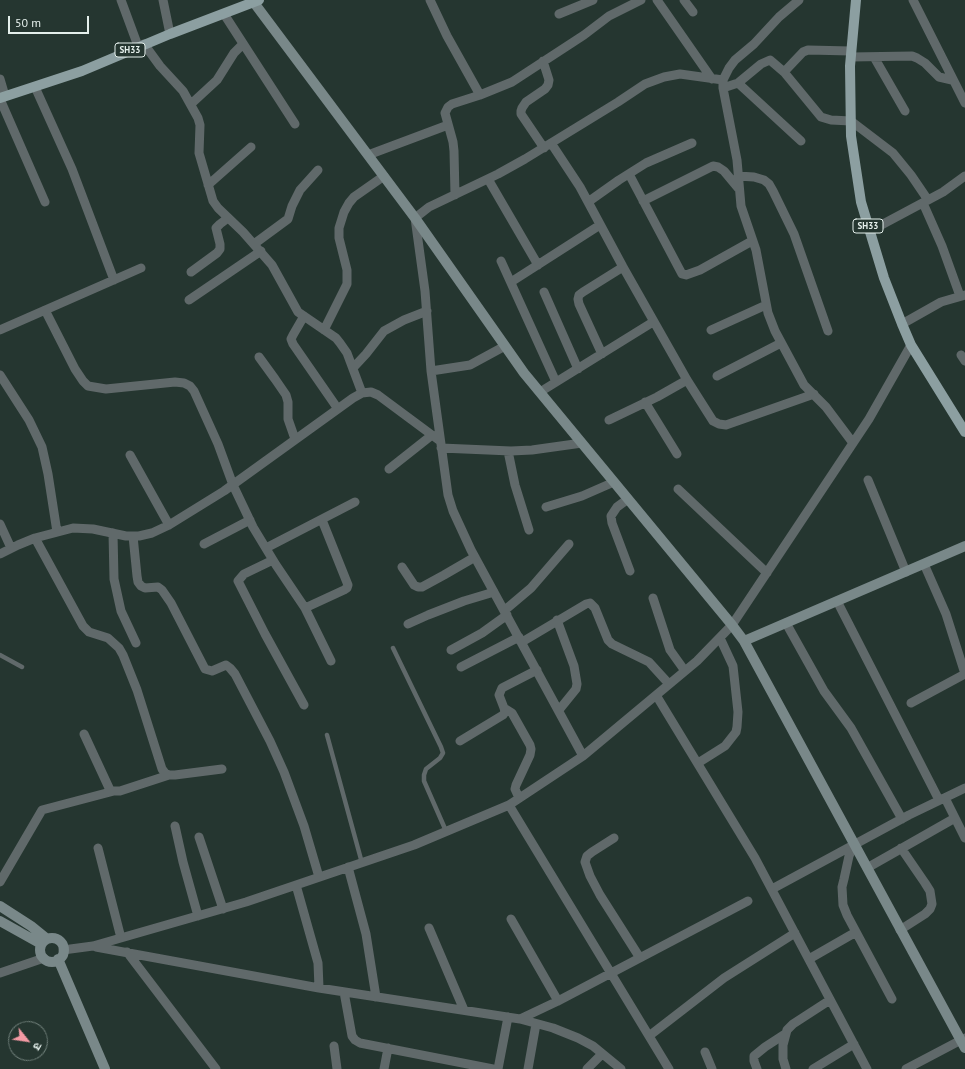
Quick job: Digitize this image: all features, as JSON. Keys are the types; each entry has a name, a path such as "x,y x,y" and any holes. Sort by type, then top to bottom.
{"main road":[{"name":"SH33","path":"856,0 851,54 851,136 861,202 884,278 911,345 965,432"},
{"name":"SH33","path":"2,98 82,71 141,45 255,1"}],"street":[{"path":"121,0 141,45 183,91 198,118 200,125 199,153 212,201 254,244 272,265 295,306 304,316 336,338 340,343 347,354 362,393"},
{"path":"163,0 170,34"},
{"path":"430,0 447,36 480,95"},
{"path":"559,14 593,0"},
{"path":"455,195 453,142 445,113 448,107 459,101 480,95 512,82 609,16 640,0"},
{"path":"657,0 712,78"},
{"path":"684,0 693,12"},
{"path":"799,0 779,17 754,44 735,60 729,68 723,84 737,160 741,206 759,262 766,304 775,331 804,385 826,407 852,443"},
{"path":"913,0 965,104"},
{"path":"255,1 415,218 524,373 744,641 854,846 963,1042 906,1069"},
{"path":"224,14 295,124"},
{"path":"191,104 217,80 234,54 243,44"},
{"path":"784,72 803,52 808,50 874,57 904,56 917,58 938,77 952,80"},
{"path":"874,57 905,111"},
{"path":"415,218 429,207 488,179 547,145 655,79 680,74 712,78 723,84 738,83 766,61 770,60 784,72 821,117 831,120 851,122 893,153 911,175 926,201 942,246 963,296 941,302 902,324"},
{"path":"543,62 549,80 548,85 545,89 526,102 521,114 580,187 653,322 687,380 713,420 719,424 726,425 814,394"},
{"path":"0,79 2,98 45,202"},
{"path":"738,83 801,141"},
{"path":"35,87 72,168 114,280"},
{"path":"368,156 448,125"},
{"path":"588,202 646,163 692,143"},
{"path":"208,185 251,147"},
{"path":"643,202 713,166 718,166 724,171 740,190"},
{"path":"254,244 288,219 292,206 300,190 318,170"},
{"path":"629,174 682,274 686,275 700,270 752,241"},
{"path":"324,330 347,284 347,270 339,238 339,228 344,212 354,197 384,176"},
{"path":"738,176 754,177 764,180 774,191 794,234 828,331"},
{"path":"870,231 943,192 965,176"},
{"path":"488,179 538,265"},
{"path":"191,272 217,254 220,249 220,244 216,228 228,218"},
{"path":"415,218 425,291 438,441 448,495 453,511 475,557 584,756"},
{"path":"511,282 600,225"},
{"path":"189,300 260,251"},
{"path":"501,261 556,382"},
{"path":"602,354 578,299 582,292 623,267"},
{"path":"0,330 141,268"},
{"path":"544,292 578,368"},
{"path":"711,330 766,304"},
{"path":"45,310 75,369 88,386 106,389 175,382 184,383 190,386 199,399 233,485 250,520 273,560 305,608 331,661"},
{"path":"353,368 384,332 404,320 427,311"},
{"path":"304,316 292,335 293,344 338,409"},
{"path":"540,392 653,322"},
{"path":"717,376 781,343"},
{"path":"63,950 92,946 223,909 414,845 509,805 584,756 685,671 732,625 869,419 911,345"},
{"path":"431,371 470,365 505,346"},
{"path":"259,357 275,378 286,396 288,402 288,419 295,439"},
{"path":"0,375 29,420 42,447 48,474 57,532"},
{"path":"609,420 687,380"},
{"path":"0,554 10,548 35,538 73,528 93,529 133,536 152,533 169,525 233,485 295,439 362,393 372,392 378,395 438,441 508,451 532,450 582,443"},
{"path":"646,402 677,454"},
{"path":"388,469 438,441"},
{"path":"508,451 515,485 529,530"},
{"path":"130,455 169,525"},
{"path":"868,480 906,572"},
{"path":"546,507 582,496 614,482"},
{"path":"678,489 767,573"},
{"path":"628,499 617,507 611,516 612,523 630,571"},
{"path":"266,548 355,502"},
{"path":"204,544 250,520"},
{"path":"305,608 344,590 348,585 322,520"},
{"path":"0,524 10,548"},
{"path":"113,533 114,579 121,611 136,643"},
{"path":"133,536 138,582 141,586 146,588 152,586 158,587 162,590 205,669 212,671 226,666 235,674 270,741 284,772 304,826 319,877"},
{"path":"35,538 83,626 88,632 108,638 119,648 123,655 137,690 162,769 169,775"},
{"path":"452,650 482,633 506,613 531,588 569,544"},
{"path":"744,641 965,546"},
{"path":"402,567 414,586 422,587 475,557"},
{"path":"273,560 251,569 238,581 265,634 304,704"},
{"path":"911,703 965,674 946,614 924,564"},
{"path":"408,624 464,601 494,592"},
{"path":"653,598 670,650 685,671"},
{"path":"837,601 942,799 955,818 965,838"},
{"path":"461,667 521,640 590,603 595,608 608,640 612,644 649,662 669,684"},
{"path":"557,620 574,666 577,684 576,689 559,710"},
{"path":"786,623 824,691 851,728 902,819"},
{"path":"698,763 726,746 738,727 738,712 733,666 720,638"},
{"path":"460,741 503,715 505,712 499,695 502,688 537,670"},
{"path":"656,695 755,858 867,1069"},
{"path":"504,708 512,713 530,744 531,749 530,755 515,789 519,798"},
{"path":"84,734 107,785 110,790 114,792"},
{"path":"0,882 42,810 114,792 169,775 222,769"},
{"path":"772,889 902,819 965,788"},
{"path":"509,805 669,1069"},
{"path":"867,868 955,818"},
{"path":"175,826 198,916"},
{"path":"199,837 223,909"},
{"path":"614,838 587,856 585,862 590,876 600,894 640,958"},
{"path":"854,846 849,856 842,887 842,899 847,915 892,999"},
{"path":"98,848 121,938"},
{"path":"900,930 925,914 930,909 932,904 932,898 925,883 901,848"},
{"path":"348,867 366,934 376,996"},
{"path":"296,885 318,963 319,988"},
{"path":"520,1019 558,1002 748,902"},
{"path":"0,906 31,926 44,941"},
{"path":"511,919 558,1002"},
{"path":"0,921 44,941"},
{"path":"429,928 464,1010"},
{"path":"809,959 856,932"},
{"path":"649,1036 724,978 795,933"},
{"path":"51,938 61,942 63,954 58,959 51,961 44,958 40,951 44,941 51,938"},
{"path":"92,946 319,988 520,1019 553,1028 578,1038 593,1046 621,1069"},
{"path":"127,952 216,1069"},
{"path":"0,973 44,958"},
{"path":"58,959 105,1069"},
{"path":"344,992 352,1036 360,1043 493,1069"},
{"path":"757,1069 754,1056 784,1034 793,1024 830,1000"},
{"path":"498,1069 508,1017"},
{"path":"528,1069 536,1024"},
{"path":"784,1034 783,1059 786,1069"},
{"path":"813,1069 854,1044"},
{"path":"334,1046 337,1069"},
{"path":"384,1069 388,1048"},
{"path":"705,1052 712,1069"},
{"path":"587,1069 602,1054"}],"lane":[{"path":"393,648 441,747 442,753 440,758 426,769 424,781 446,831"},
{"path":"0,654 22,667"},
{"path":"327,735 362,863"}]}
